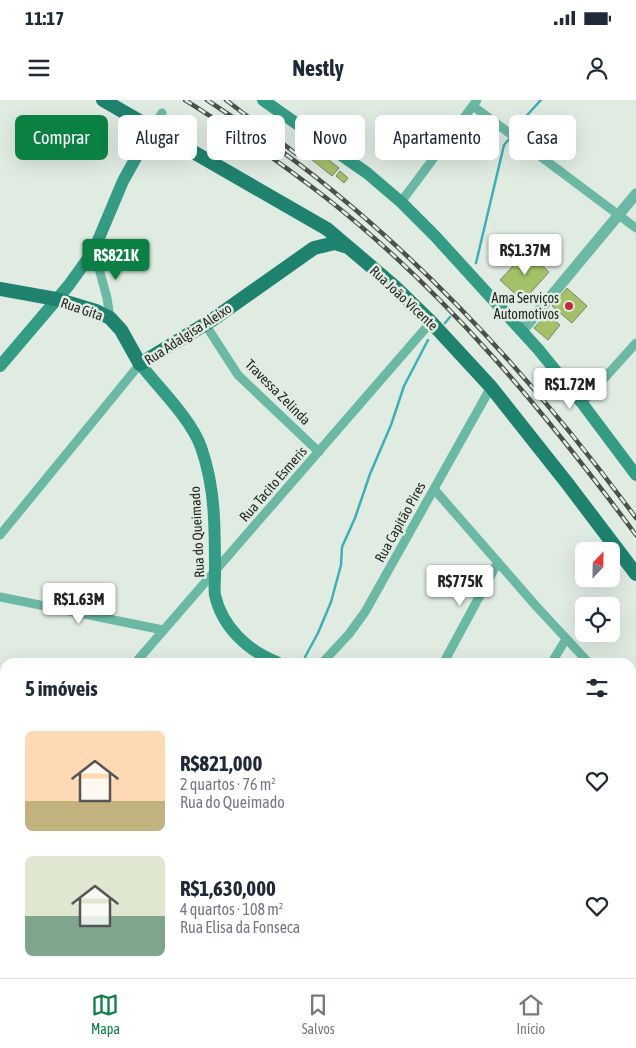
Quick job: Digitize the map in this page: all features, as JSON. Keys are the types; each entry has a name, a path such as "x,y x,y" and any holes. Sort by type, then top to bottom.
{"main road":[{"name":"Rua João Vicente","path":"103,100 128,115"},
{"path":"263,100 367,173 401,202 522,331 582,403 636,475"},
{"name":"Rua João Vicente","path":"197,155 316,222 341,239 394,286 431,322 491,387 568,483 636,574"},
{"path":"0,366 94,250 123,181 135,160"},
{"path":"314,248 319,235 316,222"},
{"name":"Rua Adalgisa Aleixo","path":"140,364 205,324 314,248 334,243 348,247"},
{"name":"Rua Gita","path":"0,289 56,299 110,318 121,330 140,364"},
{"name":"Rua do Queimado","path":"140,364 191,427 201,446 210,482 214,519 215,594 220,610 233,632 247,646 265,658"}],"street":[{"path":"401,202 475,103 503,128 636,228"},
{"path":"522,331 636,194"},
{"path":"94,250 108,298 110,318"},
{"name":"Rua Tacito Esmeris","path":"139,658 431,322"},
{"name":"Travessa Zelinda","path":"205,324 238,374 319,452"},
{"path":"582,403 636,343"},
{"name":"Rua Adalgisa Aleixo","path":"0,535 140,364"},
{"name":"Rua Capitão Pires","path":"327,658 349,634 365,612 491,387"},
{"path":"434,489 584,658"},
{"path":"446,658 498,562"},
{"path":"0,596 163,630"},
{"path":"554,658 566,639"}],"building":[{"path":"312,160 329,160 339,168 332,176"},
{"path":"340,171 348,178 344,183 336,176"},
{"path":"527,251 549,272 523,301 500,280"},
{"name":"Ama Serviços Automotivos","path":"567,288 587,306 572,323 552,306"},
{"path":"547,314 560,325 548,340 534,328"}],"waterway":[{"path":"527,115 541,100"},
{"path":"476,263 504,145 509,139"},
{"path":"445,323 450,317"},
{"path":"305,657 331,602 341,565 342,547 391,425 404,386 428,340"}],"railway":[{"path":"185,100 308,184 369,233 411,272 452,313 529,399 636,535"},
{"path":"207,100 318,179 375,227 416,265 495,345 532,387 636,518"},
{"path":"226,100 295,153"}],"place":[{"name":"Ama Serviços Automotivos","path":"569,306"}]}
